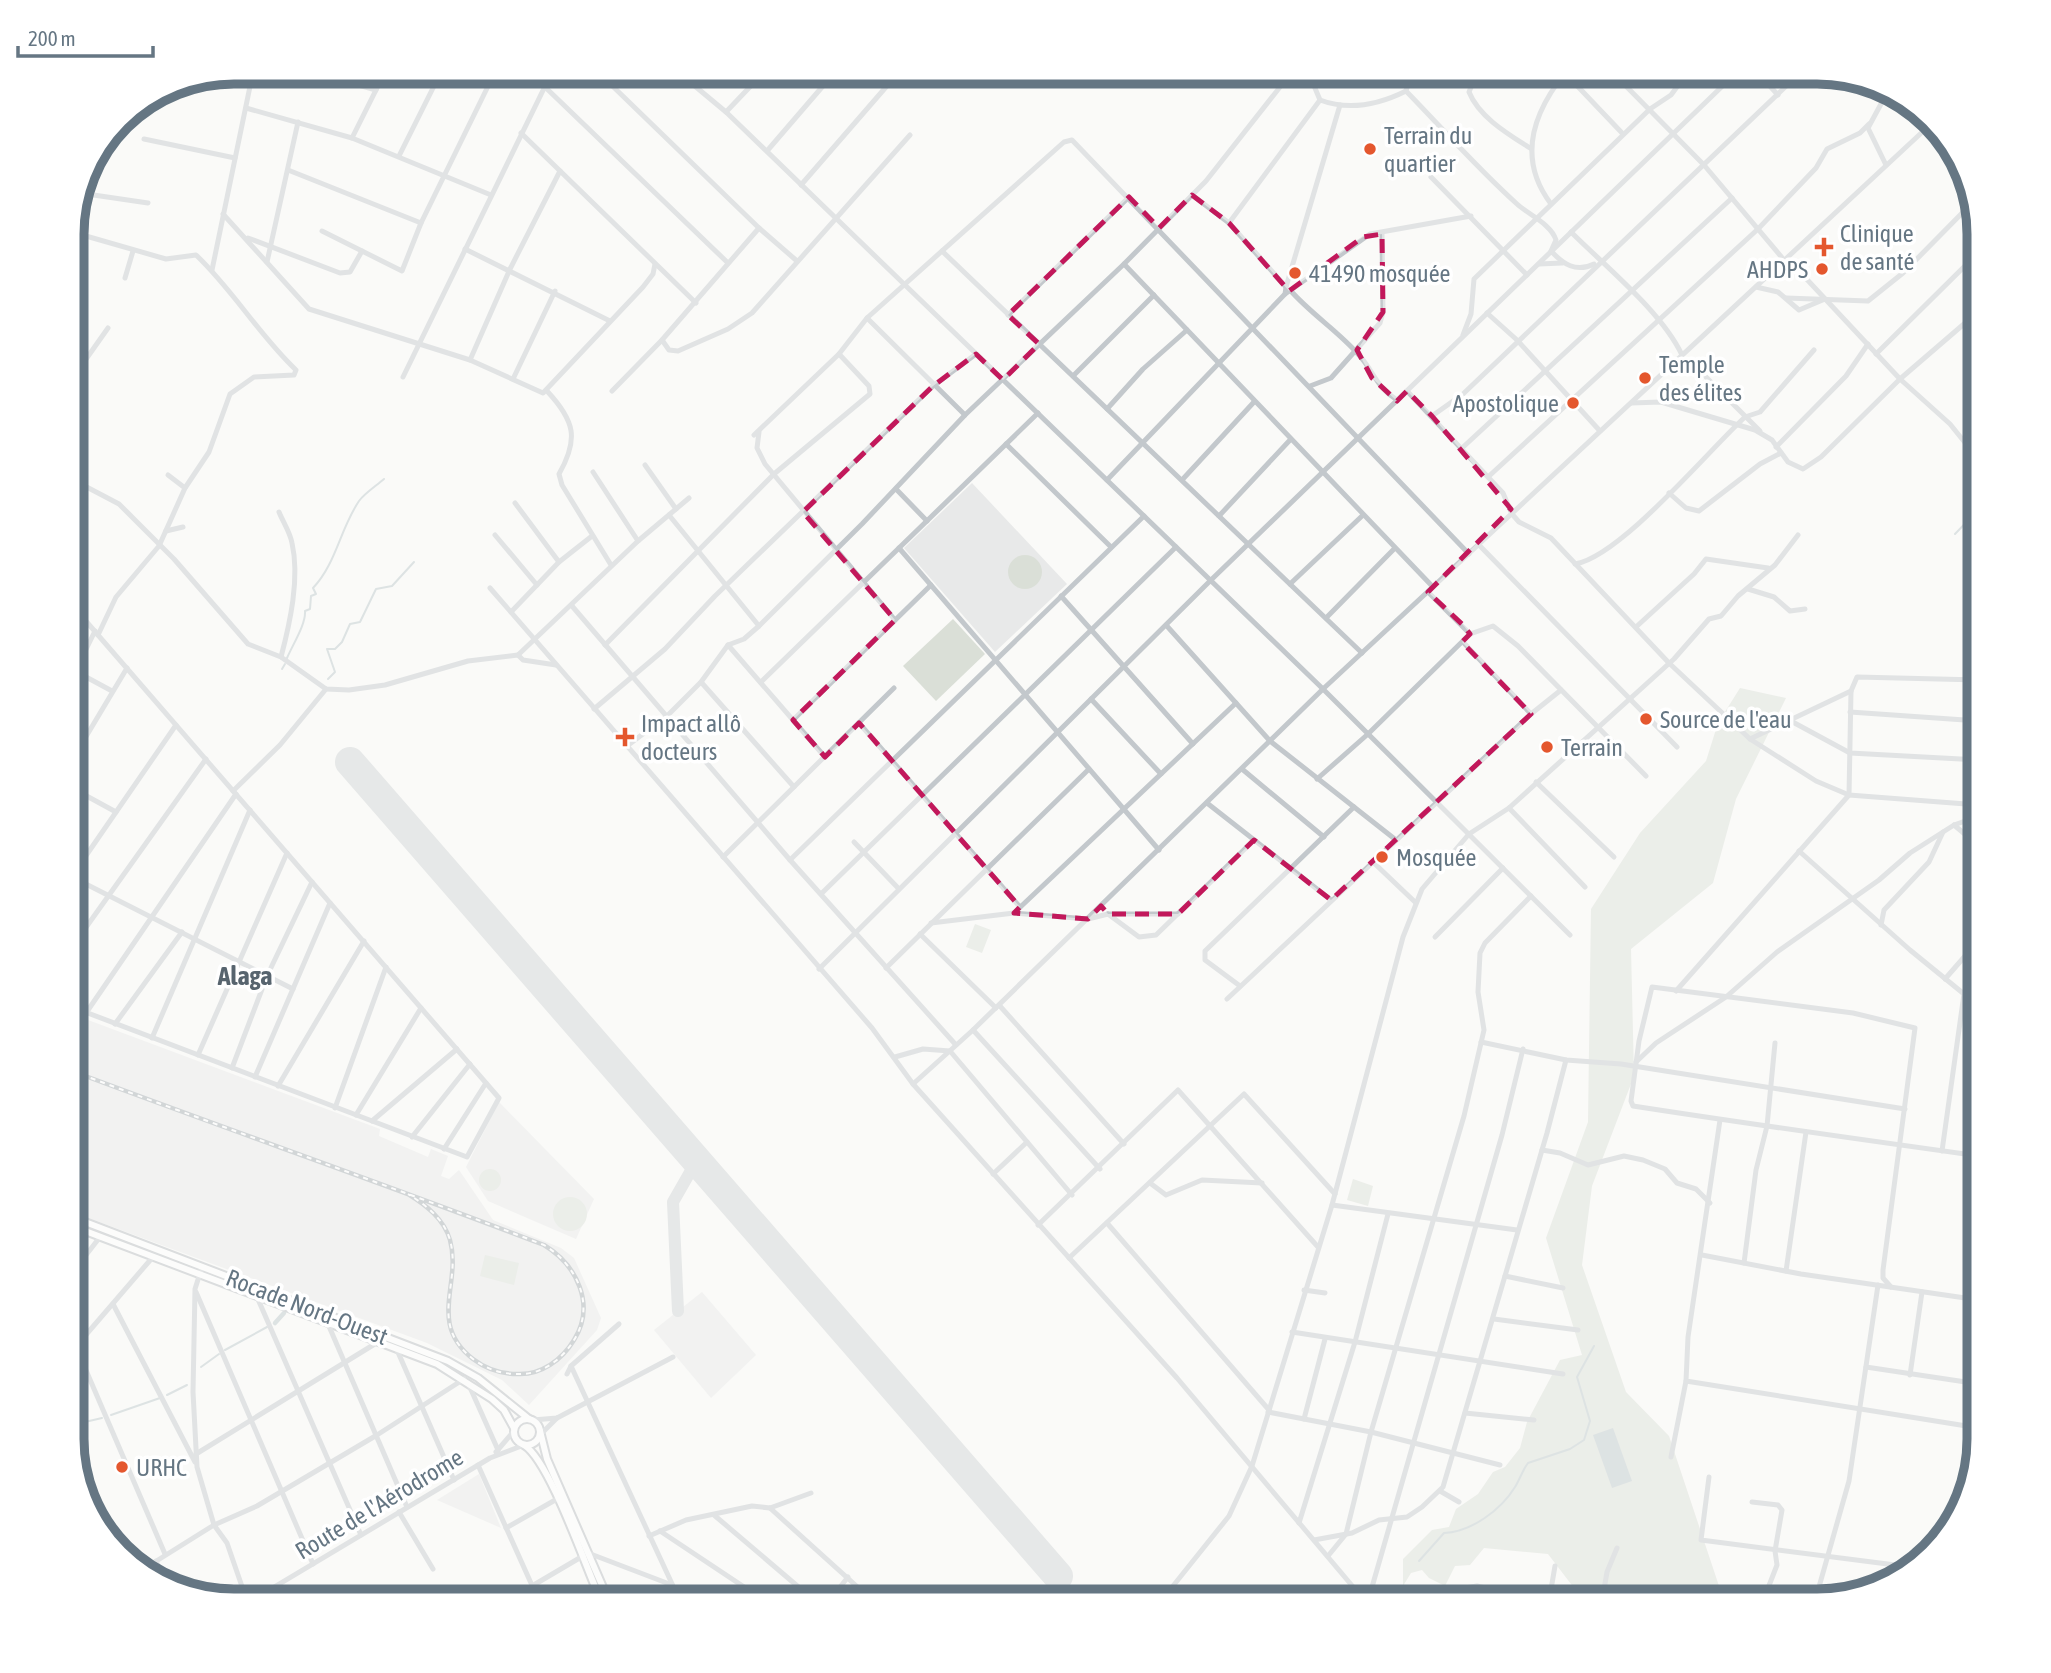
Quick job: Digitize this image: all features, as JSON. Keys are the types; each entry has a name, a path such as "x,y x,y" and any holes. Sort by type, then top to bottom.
{"main road":[{"name":"Rocade Nord-Ouest","path":"84,1222 257,1297 377,1342 465,1380 500,1406 514,1429"},
{"name":"Rocade Nord-Ouest","path":"84,1231 152,1258 201,1271 448,1361 478,1378 531,1420"},
{"path":"597,1589 585,1555 539,1434 531,1420 519,1421 514,1429 516,1438 538,1459 557,1499 585,1555 603,1589"},
{"path":"524,1444 533,1443 539,1434"}],"street":[{"path":"212,270 251,84"},
{"path":"359,84 376,90"},
{"path":"352,138 379,84"},
{"path":"399,156 435,84"},
{"path":"322,231 402,271 421,223 489,84"},
{"path":"610,84 759,228 797,261"},
{"path":"692,84 767,151 1211,580 1570,935"},
{"path":"726,112 753,84"},
{"path":"767,151 825,84"},
{"path":"802,185 889,84"},
{"path":"627,746 668,715 701,682 728,645 744,639 759,626 896,489 965,415 1124,264 1192,195 1281,84"},
{"path":"1313,84 1320,100"},
{"path":"1406,91 1408,84"},
{"path":"1470,84 1473,102 1511,136 1530,148"},
{"path":"1551,204 1536,179 1530,148 1541,113 1557,84"},
{"path":"1575,84 1623,134"},
{"path":"1625,84 1704,165 1784,260 1794,267 1900,379 1950,424 1967,445"},
{"path":"1462,338 1471,314 1474,279 1623,134 1650,109 1671,95 1679,84"},
{"path":"819,969 1211,580 1725,84"},
{"path":"1768,84 1778,95"},
{"path":"1432,416 1462,394 1600,260 1789,84"},
{"path":"403,377 544,86 728,264"},
{"path":"1320,100 1363,107 1406,91"},
{"path":"1406,91 1490,181 1553,233 1556,240 1551,251"},
{"path":"1229,223 1320,100"},
{"path":"1488,477 1758,229 1816,169 1827,149 1860,133 1869,124 1883,100"},
{"path":"1287,290 1340,105"},
{"path":"246,108 352,138 491,195"},
{"path":"267,262 298,122"},
{"path":"1869,124 1869,134 1886,165"},
{"path":"914,1084 998,1006 1323,689 1925,130"},
{"path":"522,133 696,303"},
{"path":"662,340 669,350 678,351 728,329 764,301 910,135"},
{"path":"144,139 235,158"},
{"path":"754,435 839,354 867,318 1069,139 1076,142 1159,228 1469,554"},
{"path":"288,170 421,223"},
{"path":"470,360 510,269 560,171"},
{"path":"1431,177 1505,249 1527,275"},
{"path":"90,194 148,203"},
{"path":"1192,195 1229,223 1307,311 1334,328 1350,348 1356,351 1372,378 1398,400"},
{"path":"1008,315 1129,197"},
{"path":"1461,449 1732,198"},
{"path":"1786,298 1864,302 1877,296 1965,210"},
{"path":"223,214 247,237 309,309 470,360 538,393 547,391 643,287 653,274 656,264"},
{"path":"1107,480 1253,329 1287,290 1363,237 1471,216"},
{"path":"612,391 696,303 759,228"},
{"path":"1571,232 1631,292 1682,355"},
{"path":"1310,386 1331,378 1380,323 1383,312 1382,234"},
{"path":"84,236 171,260 196,256 212,270 296,373 254,377 230,394 209,452 186,488 159,546 116,597 84,655"},
{"path":"247,237 347,274 362,251"},
{"path":"465,249 510,269 610,321"},
{"path":"125,278 134,251"},
{"path":"942,251 1363,653"},
{"path":"1551,251 1563,263"},
{"path":"1539,264 1563,263 1580,267 1600,260"},
{"path":"1876,354 1967,263"},
{"path":"1124,264 1394,549 1470,635"},
{"path":"1770,274 1794,267"},
{"path":"1756,287 1774,290 1803,310 1824,299"},
{"path":"513,379 555,292"},
{"path":"1073,376 1154,295"},
{"path":"1487,313 1573,398 1600,431"},
{"path":"1471,314 1475,325"},
{"path":"867,318 965,415"},
{"path":"1675,362 1699,370 1748,415 1778,450 1798,468 1808,467 1900,379 1907,376 1967,322"},
{"path":"84,362 108,328"},
{"path":"1107,409 1143,369 1187,330"},
{"path":"1669,493 1686,508 1699,511 1778,450 1846,376 1868,344"},
{"path":"1575,564 1595,559 1669,493 1735,426 1748,415 1760,412 1814,350"},
{"path":"605,645 774,474 870,394 870,386 839,354"},
{"path":"594,709 665,649 725,586 933,386 976,354"},
{"path":"547,391 569,423 572,441 571,454 560,472 560,479 611,565"},
{"path":"1407,391 1503,493 1512,514 1523,525 1551,538 1669,663 1750,739 1816,781 1849,795 1967,804"},
{"path":"1182,481 1254,402"},
{"path":"1631,403 1661,402 1763,433"},
{"path":"761,682 1038,414"},
{"path":"760,429 758,454 803,512 895,620"},
{"path":"1219,516 1290,440"},
{"path":"1467,455 1469,442"},
{"path":"1006,444 1111,547"},
{"path":"645,466 676,509"},
{"path":"593,472 638,541"},
{"path":"168,475 186,488"},
{"path":"84,486 119,504 248,644 281,657 326,689 349,691 385,685 468,662 518,655 533,638 572,606 611,565 689,498"},
{"path":"896,489 927,521"},
{"path":"515,503 559,562"},
{"path":"279,512 293,543 294,566 290,618 281,657"},
{"path":"669,515 759,626"},
{"path":"790,860 1143,516"},
{"path":"1290,584 1362,516"},
{"path":"166,531 183,527"},
{"path":"495,535 537,584"},
{"path":"1171,1589 1229,1516 1252,1466 1332,1205 1403,937 1422,889 1469,834 1509,808 1629,696 1669,663 1706,627 1709,619 1721,616 1769,569 1798,535"},
{"path":"511,612 559,562 592,536"},
{"path":"1479,545 1678,747"},
{"path":"822,893 1176,547"},
{"path":"899,548 1159,850"},
{"path":"1326,618 1394,549"},
{"path":"1636,627 1695,574 1706,559 1769,569"},
{"path":"793,720 931,585"},
{"path":"490,588 895,1057 914,1084 1252,1466 1356,1589"},
{"path":"1748,589 1774,597 1790,611 1805,609"},
{"path":"1061,596 1193,744"},
{"path":"572,606 760,821 790,860 956,1045"},
{"path":"84,618 206,759 234,792 330,903 470,1064 499,1098 467,1157 86,1013 234,792 280,745 326,689"},
{"path":"1166,625 1270,741 1396,841"},
{"path":"1317,779 1368,734 1470,635 1488,627 1497,629 1646,776"},
{"path":"1463,642 1531,714"},
{"path":"728,645 825,757"},
{"path":"518,655 523,660 557,665"},
{"path":"84,736 127,668"},
{"path":"1676,990 1849,795 1851,691 1857,677 1866,674 1967,679"},
{"path":"84,678 112,691"},
{"path":"701,682 794,787"},
{"path":"723,857 894,688"},
{"path":"1227,999 1531,714 1561,690"},
{"path":"1750,739 1851,691"},
{"path":"1091,699 1161,775"},
{"path":"1014,913 1236,703"},
{"path":"1850,712 1967,720"},
{"path":"1789,720 1850,753 1967,759"},
{"path":"859,723 1020,907"},
{"path":"84,859 176,725"},
{"path":"84,930 206,759"},
{"path":"1242,768 1324,838"},
{"path":"886,968 1089,769"},
{"path":"1536,782 1614,857"},
{"path":"84,795 116,812"},
{"path":"1207,803 1331,900"},
{"path":"1240,986 1213,969 1203,956 1354,807"},
{"path":"1509,808 1585,887"},
{"path":"152,1038 250,810"},
{"path":"1636,1065 1656,1043 1726,998 1777,952 1852,900 1909,853 1954,825 1967,820"},
{"path":"1954,825 1967,836"},
{"path":"1881,925 1884,910 1929,862 1943,832"},
{"path":"1101,906 1127,931 1150,937 1178,914 1254,840"},
{"path":"854,842 899,889"},
{"path":"1799,850 1852,900 1961,991 1965,999 1942,1151"},
{"path":"198,1055 287,853"},
{"path":"1374,863 1415,902"},
{"path":"1435,937 1503,867"},
{"path":"232,1068 267,976 312,882"},
{"path":"84,883 293,989"},
{"path":"1328,1556 1346,1534 1371,1432 1436,1218 1482,1042 1484,1021 1478,992 1482,948 1531,896"},
{"path":"255,1077 330,903"},
{"path":"931,923 1014,913 1088,919 1108,914 1178,914"},
{"path":"115,1024 182,932"},
{"path":"920,934 998,1006 1124,1144"},
{"path":"278,1086 363,941"},
{"path":"1945,979 1967,954"},
{"path":"335,1108 386,967"},
{"path":"1891,1287 1882,1275 1899,1144 1915,1033 1911,1026 1853,1013 1652,987 1645,1007 1631,1101 1633,1106 1806,1132 1899,1144 1967,1154"},
{"path":"356,1115 421,1008"},
{"path":"973,1030 1100,1169"},
{"path":"1482,1042 1566,1060 1636,1065 1905,1109"},
{"path":"1744,1263 1754,1181 1767,1126 1775,1043"},
{"path":"372,1121 457,1049"},
{"path":"895,1057 923,1049 950,1051 1072,1195"},
{"path":"1369,1589 1476,1225 1523,1049"},
{"path":"1314,1540 1346,1534 1390,1518 1414,1513 1440,1491 1454,1453 1566,1060"},
{"path":"412,1137 470,1064"},
{"path":"444,1149 486,1083"},
{"path":"1038,1225 1100,1169 1178,1090 1318,1247"},
{"path":"1069,1258 1244,1094 1335,1194"},
{"path":"1671,1457 1686,1381 1688,1337 1710,1203 1720,1119"},
{"path":"1786,1271 1806,1132"},
{"path":"993,1174 1027,1142"},
{"path":"1542,1150 1560,1153 1588,1165 1624,1156 1643,1160 1665,1169 1678,1183 1696,1189 1710,1203"},
{"path":"1150,1183 1166,1195 1202,1180 1262,1183"},
{"path":"1332,1205 1517,1230"},
{"path":"1299,1523 1355,1342 1388,1214"},
{"path":"1107,1223 1269,1411 1371,1432 1500,1465"},
{"path":"84,1258 100,1237"},
{"path":"1702,1255 1786,1271 1967,1298"},
{"path":"84,1337 152,1258"},
{"path":"201,1271 195,1289 195,1454 214,1525 232,1554 245,1589"},
{"path":"1505,1276 1563,1288"},
{"path":"1819,1589 1849,1481 1878,1285"},
{"path":"195,1289 313,1564"},
{"path":"1304,1290 1325,1293"},
{"path":"1910,1375 1922,1292"},
{"path":"257,1297 361,1535"},
{"path":"113,1304 197,1467"},
{"path":"1493,1319 1578,1330"},
{"path":"328,1324 407,1507"},
{"path":"567,1374 571,1366 619,1324"},
{"path":"1292,1332 1325,1339 1480,1359 1563,1374"},
{"path":"1304,1419 1325,1339"},
{"path":"195,1454 377,1342"},
{"path":"397,1350 454,1480"},
{"path":"539,1434 557,1418 673,1357"},
{"path":"571,1366 674,1589"},
{"path":"1866,1367 1967,1382"},
{"path":"84,1372 165,1555"},
{"path":"151,1564 214,1525 240,1515 283,1491 465,1380 498,1450"},
{"path":"1686,1381 1967,1426"},
{"path":"1465,1413 1534,1420"},
{"path":"531,1420 557,1418"},
{"name":"Route de l'Aérodrome","path":"490,1458 514,1429"},
{"name":"Route de l'Aérodrome","path":"270,1589 490,1458 524,1444"},
{"path":"478,1465 533,1589"},
{"path":"1709,1477 1701,1540 1897,1565"},
{"path":"1440,1491 1459,1502"},
{"path":"649,1536 686,1520 752,1506 770,1508 811,1493"},
{"path":"506,1528 557,1499"},
{"path":"1752,1502 1779,1505 1782,1510 1775,1551 1775,1574 1768,1589"},
{"path":"770,1508 860,1589"},
{"path":"399,1512 433,1569"},
{"path":"714,1516 801,1589"},
{"path":"660,1531 741,1589"},
{"path":"1604,1589 1607,1572 1617,1548"},
{"path":"532,1586 585,1555 672,1585"},
{"path":"156,1561 160,1569"},
{"path":"1551,1589 1555,1566"},
{"path":"838,1589 848,1577"}],"highlighted area":[{"path":"1192,195 1229,223 1289,291 1363,237 1382,234 1383,312 1357,350 1372,378 1397,401 1407,391 1432,416 1511,509 1428,592 1470,634 1462,642 1531,714 1331,900 1254,840 1178,914 1108,914 1101,906 1088,919 1014,913 1020,907 859,723 825,757 793,720 895,620 803,512 933,386 976,354 1003,380 1039,344 1008,315 1129,197 1159,228"}],"shaded area":[{"path":"972,483 1067,584 995,652 904,548"},
{"path":"1025,555 1037,560 1042,572 1037,584 1025,589 1013,584 1008,572 1013,560"},
{"path":"953,619 985,654 936,701 903,666"},
{"path":"1740,688 1786,698 1736,799 1713,883 1631,949 1634,1076 1592,1186 1582,1265 1626,1392 1669,1436 1720,1589 1575,1589 1548,1554 1484,1548 1470,1565 1455,1566 1445,1586 1429,1578 1422,1570 1411,1573 1403,1586 1403,1559 1432,1530 1449,1527 1456,1509 1478,1494 1493,1472 1505,1467 1520,1448 1527,1422 1560,1360 1582,1355 1546,1238 1588,1122 1591,909 1640,833 1706,761 1718,723"},
{"path":"975,924 991,930 982,953 966,947"},
{"path":"84,1018 380,1129 379,1136 428,1157 431,1149 448,1156 441,1176 449,1179 459,1170 493,1220 561,1248 574,1258 601,1318 597,1330 529,1405 502,1380 427,1343 84,1216"},
{"path":"499,1102 594,1199 576,1239 488,1201 466,1167"},
{"path":"490,1169 500,1176 501,1180 494,1190 490,1191 480,1184 479,1180 486,1170"},
{"path":"1353,1179 1373,1186 1368,1206 1347,1200"},
{"path":"570,1197 582,1202 587,1214 582,1226 570,1231 558,1226 553,1214 558,1202"},
{"path":"485,1255 519,1263 514,1285 480,1276"},
{"path":"702,1292 756,1355 711,1398 654,1330"},
{"path":"1613,1428 1632,1481 1612,1488 1593,1435"},
{"path":"479,1474 501,1528 437,1500"}],"waterway":[{"path":"287,658 301,628 305,611 310,609 311,596 316,594 313,588 327,568 353,512 361,498 384,479"},
{"path":"1955,534 1967,522"},
{"path":"328,679 335,672 327,649 335,649 342,642 350,624 360,622 376,589 392,586 414,562"},
{"path":"282,669 285,664"},
{"path":"275,1323 284,1313"},
{"path":"225,1350 267,1327"},
{"path":"1419,1561 1444,1533 1465,1529 1502,1504 1528,1463 1570,1449 1584,1440 1590,1421 1577,1377 1594,1346"},
{"path":"201,1367 219,1354"},
{"path":"167,1395 187,1385"},
{"path":"111,1415 160,1398"},
{"path":"84,1422 102,1418"}],"taxiway":[{"path":"678,1311 673,1202 697,1160"}],"runway":[{"path":"350,762 1058,1576"}],"railway":[{"path":"84,1075 408,1194"},
{"path":"408,1194 544,1245 566,1263 580,1287 583,1313 574,1340 563,1354 543,1369 527,1374 512,1374 483,1366 459,1345 449,1317 453,1256 450,1240 433,1213 408,1194"}],"place":[{"name":"Terrain du quartier","path":"1370,149"},
{"name":"Clinique de santé","path":"1824,247"},
{"name":"AHDPS","path":"1822,269"},
{"name":"41490 mosquée","path":"1295,273"},
{"name":"Temple des élites","path":"1645,378"},
{"name":"Apostolique","path":"1573,403"},
{"name":"Source de l'eau","path":"1646,719"},
{"name":"Impact allô docteurs","path":"625,737"},
{"name":"Terrain","path":"1547,747"},
{"name":"Mosquée","path":"1382,857"},
{"name":"URHC","path":"122,1467"}],"district":[{"name":"Alaga","path":"245,976"}]}
